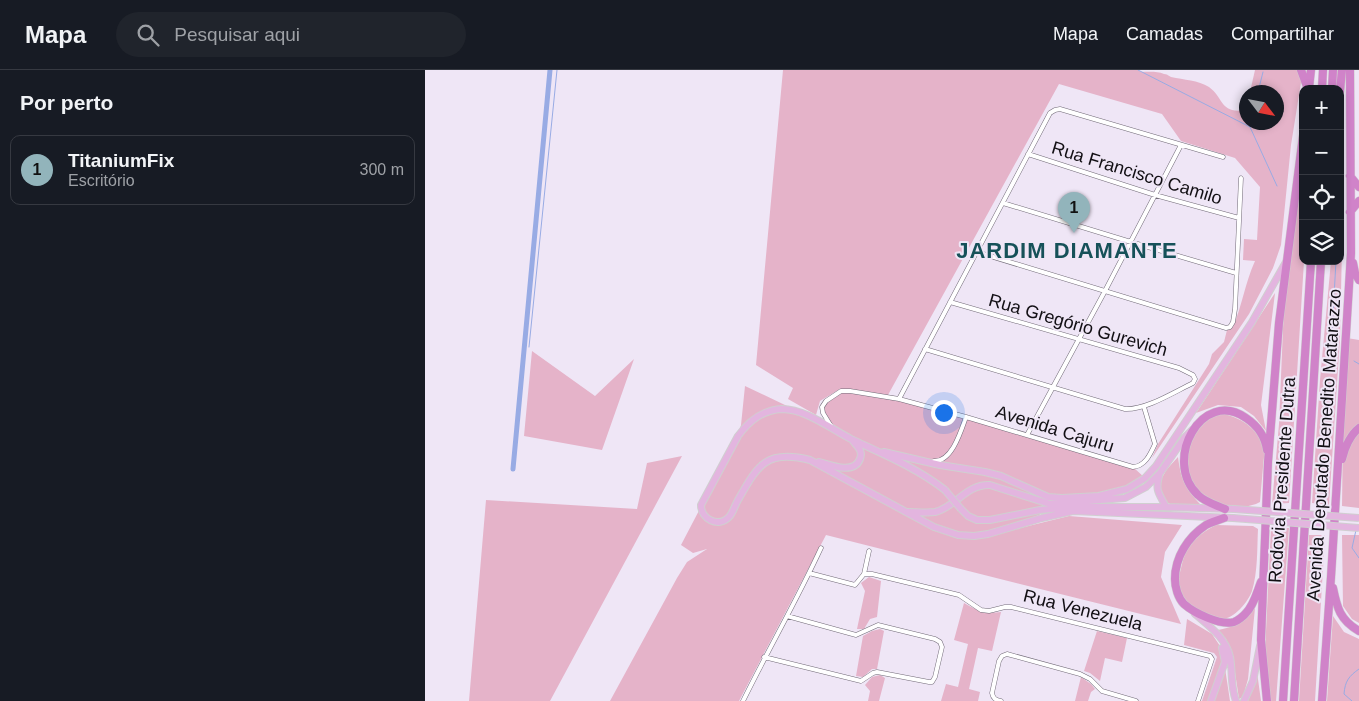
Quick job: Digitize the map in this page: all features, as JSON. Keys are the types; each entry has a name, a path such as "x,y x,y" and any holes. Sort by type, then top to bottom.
{"highway":[{"path":"1301,70 1307,85"},
{"path":"1309,85 1311,70"},
{"path":"1322,85 1323,70"},
{"path":"1332,85 1333,70"},
{"path":"1341,85 1342,70"},
{"name":"Avenida Deputado Benedito Matarazzo","path":"1322,701 1351,253 1350,70"},
{"path":"1267,701 1261,640 1268,462 1279,323 1299,166"},
{"path":"1350,176 1359,187"},
{"path":"1350,212 1359,200"},
{"path":"1351,253 1355,273 1359,280"},
{"name":"Rodovia Presidente Dutra","path":"1283,701 1311,265"},
{"name":"Rodovia Presidente Dutra","path":"1294,701 1323,265"},
{"path":"1225,509 1209,503 1197,494 1188,482 1184,468 1184,454 1187,439 1195,427 1203,419 1215,413 1228,411 1241,415 1254,423 1262,435 1266,443 1268,462"},
{"path":"1337,476 1346,445 1354,432 1359,428"},
{"path":"1224,518 1207,524 1186,544 1178,559 1175,570 1175,584 1184,604 1204,616 1220,622 1234,622 1246,613 1255,600 1263,574"},
{"path":"1331,577 1341,616 1348,624 1359,631"}],"main road":[{"path":"876,450 940,465 1001,476 1048,497 1099,496 1127,489 1145,478 1156,466 1252,322 1286,262"},
{"path":"851,438 860,450 860,461 856,466 845,468 794,456 772,458 761,465 751,478 729,517 713,522 702,513 701,506 745,426 755,417 781,409 796,411 832,428 876,450 935,483 945,490 968,516 977,520 990,520 1039,510 1072,507 1234,509 1359,518"},
{"path":"906,512 935,512 946,507 968,491 984,485 990,485 1050,504 1125,498 1146,487 1160,474 1185,437 1195,427"},
{"path":"810,460 934,527 958,535 974,536 988,534 1073,511 1233,518 1359,528"},
{"path":"1160,474 1156,485 1166,507"},
{"path":"1184,604 1218,634 1225,645 1230,657 1231,684 1236,701"},
{"path":"1211,701 1225,662 1218,634"},
{"path":"1244,701 1253,681 1261,640"}],"street":[{"path":"899,399 1050,113 1060,109 1223,157"},
{"path":"1027,435 1080,339 1181,146"},
{"name":"Rua Francisco Camilo","path":"1028,154 1155,196 1239,218"},
{"path":"977,252 1226,328 1231,327 1233,322 1241,178"},
{"path":"1003,203 1236,273"},
{"name":"Rua Gregório Gurevich","path":"951,302 1179,368 1193,375 1195,379 1193,383 1144,407"},
{"path":"925,349 1125,409 1133,410 1144,407"},
{"name":"Avenida Cajuru","path":"832,428 823,413 822,407 825,402 841,391 850,391 899,399 1133,467 1146,461 1155,444 1144,407"},
{"path":"920,460 939,461 947,456 951,452 965,417"},
{"path":"744,701 764,657 821,548"},
{"path":"809,573 855,585 864,574 869,551"},
{"name":"Rua Venezuela","path":"864,574 873,574 954,594 963,597 981,610 989,611 1005,606 1011,607 1212,657 1198,701"},
{"path":"764,657 861,681 877,672 929,682 932,682 935,677 942,647 940,642 935,639 878,625 856,635 787,616"},
{"path":"1001,701 996,700 992,693 999,661 1002,656 1007,654 1080,674 1090,679 1102,691 1136,701"}],"shaded area":[{"path":"783,70 1138,70 1141,72 1158,72 1209,87 1223,104 1231,110 1239,111 1239,130 1284,130 1284,85 1252,85 1255,70 1299,70 1302,76 1299,85 1291,145 1281,245 1273,268 1249,314 1152,458 1158,444 1209,364 1212,354 1224,342 1227,330 1233,327 1255,261 1243,260 1244,239 1257,240 1260,187 1235,158 1181,141 1162,114 1059,84 888,395 1133,467 1145,478 1129,488 1065,498 1053,509 992,535 1069,516 1182,525 1165,552 1161,577 1181,624 826,535 739,701 610,701 687,562 707,549 693,553 681,545 738,436 745,386 831,427 824,414 824,404 827,400 849,390 840,389 820,401 816,415 788,399 793,388 756,365"},
{"path":"1299,192 1299,265 1304,265 1289,503 1272,504 1279,424 1285,281"},
{"path":"1331,265 1342,265 1340,338 1329,505 1312,503 1320,380"},
{"path":"1275,293 1261,405 1266,431 1254,416 1241,407 1218,405 1196,413"},
{"path":"1347,338 1359,340 1359,508 1342,506"},
{"path":"532,351 595,396 634,359 602,450 524,436"},
{"path":"1224,414 1244,422 1250,427 1259,438 1264,452 1260,502 1241,508 1227,508 1207,500 1192,486 1185,456 1198,426 1216,415"},
{"path":"682,456 550,701 469,701 486,500 637,509 647,463"},
{"path":"1178,457 1185,483 1191,494 1201,505 1176,506 1165,501 1160,481 1167,469"},
{"path":"1216,525 1253,526 1258,529 1256,568 1252,591 1235,614 1224,619 1211,617 1187,602 1180,590 1179,583 1184,557 1190,545 1204,532"},
{"path":"1271,528 1289,528 1276,701 1271,701 1265,652"},
{"path":"1309,535 1325,535 1315,701 1299,701"},
{"path":"1342,535 1359,535 1359,623 1352,619 1343,606"},
{"path":"869,577 881,581 877,617 870,619 864,629 857,629 865,591 861,583"},
{"path":"964,603 990,613 1001,612 992,651 978,648 969,689 980,692 978,701 941,701 946,684 958,687 968,644 954,640"},
{"path":"1255,608 1248,679 1243,697 1239,699 1233,659 1226,639 1217,630 1234,625"},
{"path":"1333,616 1344,632 1359,639 1359,701 1327,701"},
{"path":"1187,619 1212,634 1222,649 1223,658 1209,701 1202,701 1217,657 1214,653 1184,645"},
{"path":"880,629 884,631 877,669 872,669 863,677 856,676 863,636"},
{"path":"1097,631 1127,638 1122,662 1105,658 1100,681 1084,671"},
{"path":"1225,668 1230,701 1214,701"},
{"path":"1257,672 1261,701 1248,701"},
{"path":"880,675 885,678 879,701 868,701 870,691 865,685 872,677"},
{"path":"1081,677 1095,689 1091,692 1088,701 1075,701"}],"waterway":[{"path":"513,469 550,70"},
{"path":"529,347 557,70"},
{"path":"1138,70 1239,121"},
{"path":"1260,85 1263,72"},
{"path":"1251,130 1277,186"},
{"path":"1335,357 1332,356 1331,350 1336,265"},
{"path":"1354,361 1359,364"},
{"path":"1356,530 1352,548 1359,558"},
{"path":"1352,701 1344,694 1345,686 1350,677 1359,669"}],"place":[{"name":"TitaniumFix","path":"1074,233"}],"district":[{"name":"JARDIM DIAMANTE","path":"1067,250"}]}
